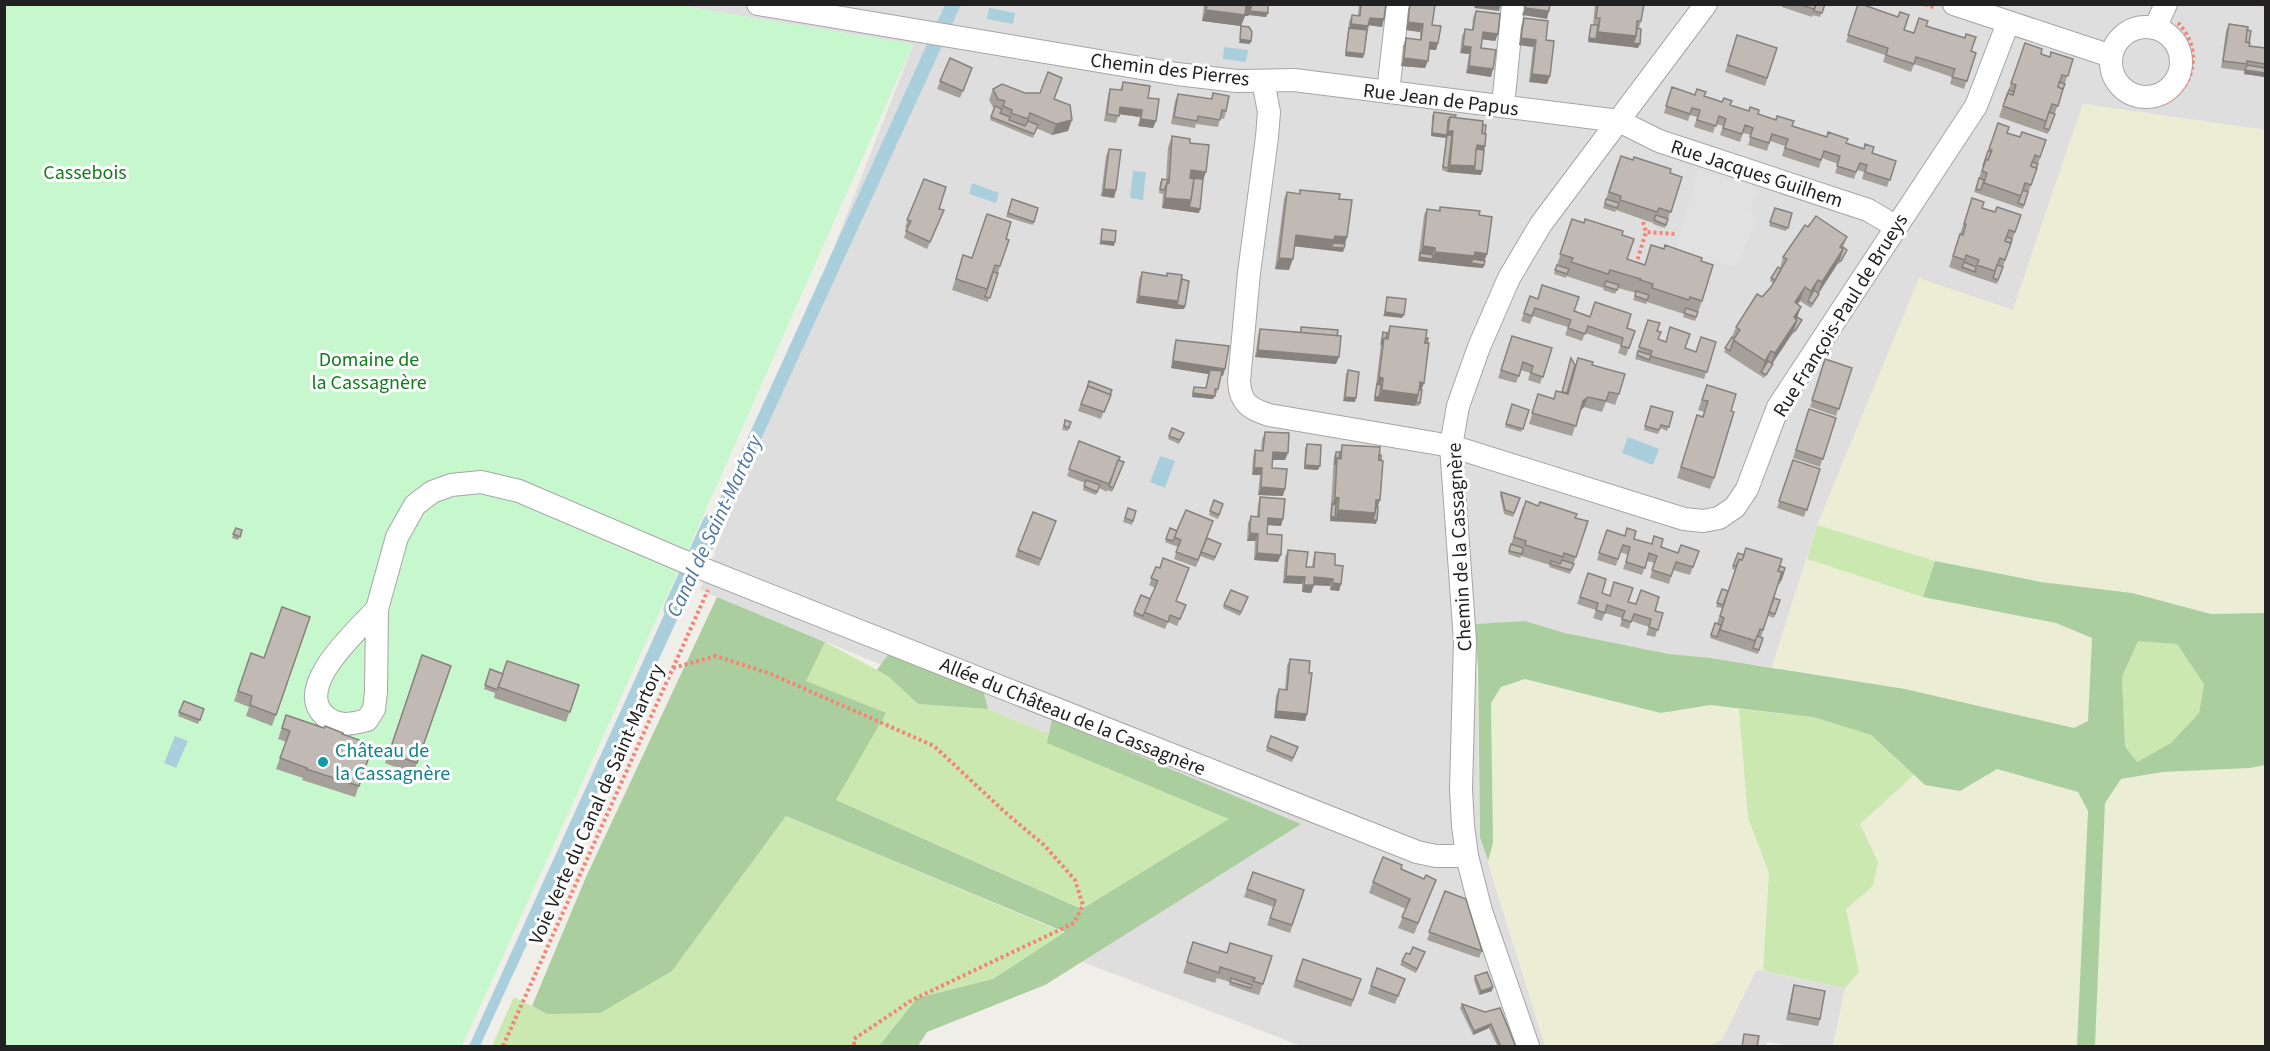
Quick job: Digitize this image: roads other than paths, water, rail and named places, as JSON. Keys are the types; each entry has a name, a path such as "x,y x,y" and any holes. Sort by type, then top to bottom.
{"street":[{"name":"Chemin des Pierres","path":"758,4 1177,74 1237,81 1263,81 1269,112 1249,273 1239,381 1241,397 1248,406 1269,415 1451,446"},
{"path":"1388,92 1398,4"},
{"path":"1503,106 1513,4"},
{"name":"Chemin de la Cassagnère","path":"1527,1047 1481,911 1467,856 1461,789 1465,641 1451,446 1458,406 1479,347 1509,278 1541,224 1706,4"},
{"path":"1954,4 2111,56"},
{"path":"2155,28 2166,4"},
{"name":"Rue François-Paul de Brueys","path":"1451,446 1684,519 1703,521 1719,518 1736,507 1747,489 1778,407 1976,106 2008,22"},
{"path":"2144,27 2155,28 2169,35 2179,49 2182,58 2181,71 2171,87 2154,97 2145,98 2130,94 2123,89 2114,77 2111,56 2114,47 2126,33 2144,27"},
{"name":"Rue Jean de Papus","path":"1263,81 1294,80 1619,121"},
{"name":"Rue Jacques Guilhem","path":"1619,121 1659,141 1868,210 1895,226"},
{"name":"Allée du Château de la Cassagnère","path":"377,609 397,537 415,505 432,492 452,485 481,482 519,491 683,561 1417,852 1436,856 1467,856"},
{"path":"377,609 374,709 367,720 349,724 333,723 322,713 316,701 317,683 327,667 377,609"}],"water":[{"path":"945,5 961,5 950,28 935,26"},
{"path":"989,8 1015,13 1013,24 987,19"},
{"path":"928,42 943,44 710,550 698,547"},
{"path":"1224,47 1248,50 1246,62 1223,59"},
{"path":"1133,171 1146,172 1143,200 1130,198"},
{"path":"972,183 999,193 996,203 969,194"},
{"path":"1628,437 1659,449 1653,465 1622,453"},
{"path":"1160,456 1175,461 1165,488 1150,482"},
{"path":"679,582 692,587 591,807 588,806 585,810 588,812 480,1046 469,1046"},
{"path":"175,736 188,741 176,768 164,763"}],"waterway":[{"name":"Canal de Saint-Martory","path":"674,609 713,523"}],"place":[{"name":"Château de la Cassagnère","path":"323,762"}],"park label":[{"name":"Cassebois","path":"85,172"},
{"name":"Domaine de la Cassagnère","path":"369,370"}]}
